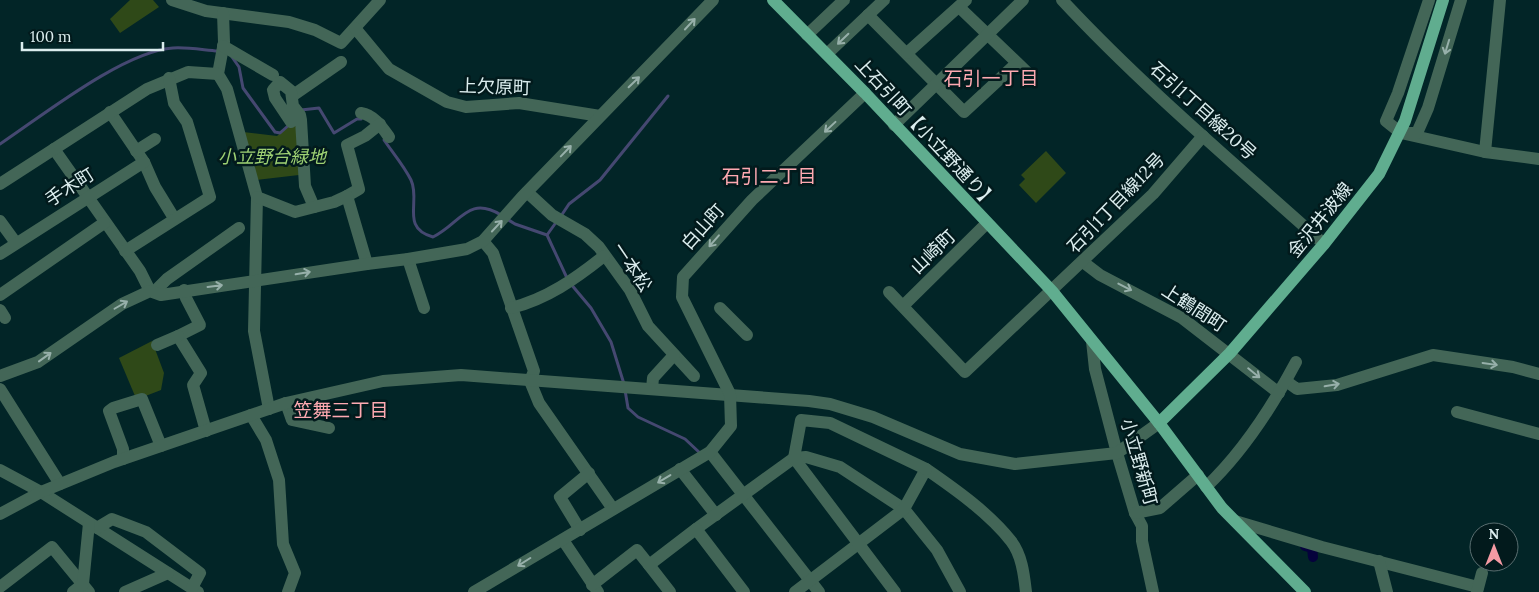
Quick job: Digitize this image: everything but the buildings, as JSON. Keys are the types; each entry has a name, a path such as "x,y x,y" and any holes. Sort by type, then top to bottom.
{"main road":[{"name":"上石引町【小立野通り】","path":"772,0 865,93 1052,291 1092,341"},
{"name":"金沢井波線","path":"1160,423 1230,353 1324,244 1379,174 1401,133 1443,0"},
{"path":"1092,341 1160,423 1206,487 1235,521 1302,591"}],"street":[{"path":"172,0 206,12 289,22 315,30 341,43 380,0"},
{"path":"54,149 87,197 106,219 152,292 162,294 367,264 408,260 467,249 483,241 527,192 713,0"},
{"path":"807,35 844,0"},
{"path":"827,54 884,0"},
{"name":"石引1丁目線20号","path":"1062,0 1096,37 1202,136 1324,244"},
{"path":"1429,0 1398,93 1386,121 1401,133 1485,152 1539,159"},
{"path":"1401,133 1417,133 1428,108 1462,0"},
{"path":"1485,152 1500,0"},
{"path":"894,124 987,36 1019,1"},
{"path":"908,53 962,3 987,36 1032,77"},
{"path":"223,13 223,46 218,74 228,88 257,197 254,331 269,409"},
{"path":"868,15 908,53 964,112 1017,63"},
{"name":"上欠原町","path":"355,29 389,69 447,102 466,107 519,103 600,116"},
{"path":"223,46 276,78 291,92 293,106 300,115 301,120 304,186 314,207"},
{"path":"292,96 341,62"},
{"path":"0,184 147,88 188,72 218,74"},
{"path":"125,250 210,197 187,122 174,103 169,78"},
{"path":"276,78 274,90 276,98 290,122"},
{"name":"白山町","path":"730,394 682,298 683,277 752,200 865,93"},
{"path":"110,112 144,162 155,186 174,218"},
{"path":"361,113 366,114 380,124 389,137"},
{"path":"257,197 295,212 334,202 359,189 347,145 364,136 380,124"},
{"name":"石引1丁目線12号","path":"902,306 965,372 1153,194 1202,136"},
{"path":"136,151 155,139"},
{"name":"手木町","path":"0,254 144,162"},
{"name":"一本松","path":"527,192 552,214 585,234 630,290 648,326 694,376"},
{"path":"347,196 367,264"},
{"path":"0,295 106,219"},
{"path":"0,221 16,243"},
{"name":"山崎町","path":"902,306 987,223"},
{"path":"0,376 38,362 122,304 152,292 239,228"},
{"path":"483,241 493,253 534,371 530,381 539,403 613,509"},
{"path":"511,308 530,304 570,283 604,256"},
{"path":"408,260 424,308"},
{"name":"上鶴間町","path":"1083,262 1100,275 1182,318 1230,353 1279,393"},
{"path":"157,345 200,325 186,298 184,290"},
{"path":"889,292 902,306"},
{"path":"720,308 747,335"},
{"path":"178,336 201,373 193,385 206,431"},
{"name":"小立野新町","path":"1092,341 1095,369 1117,453 1135,513 1142,526 1142,541 1153,592"},
{"path":"652,389 653,378 674,355"},
{"path":"1286,381 1297,389 1337,384 1433,355 1513,367 1539,374"},
{"path":"1206,487 1226,468 1279,393 1296,362"},
{"path":"0,514 41,492 123,459 286,403 383,381 461,375 730,394 830,404 873,417 960,454 1016,464 1117,453 1160,423"},
{"path":"0,389 60,484"},
{"path":"474,592 710,452 730,426 730,394"},
{"path":"123,459 123,449 109,412 113,408 142,399 161,446"},
{"path":"286,403 292,420 329,428"},
{"path":"1457,412 1539,434"},
{"path":"251,415 266,440 279,480 283,544 296,573 288,592"},
{"path":"895,592 794,458 801,420 830,423 926,469 949,484 1012,542 1022,566 1026,592"},
{"path":"710,452 819,592"},
{"path":"649,564 794,458 806,457 840,467 904,509 937,550 960,592"},
{"path":"680,469 716,515"},
{"path":"795,592 904,509 926,469"},
{"path":"0,470 41,492 93,526 195,590 200,573 146,532 112,519 93,526"},
{"path":"580,530 560,497 589,473"},
{"path":"1135,513 1160,508 1198,475"},
{"path":"1235,521 1478,589 1482,573"},
{"path":"82,589 93,526"},
{"path":"696,530 744,592"},
{"path":"563,540 595,588 637,550 670,592"},
{"path":"0,587 52,546 82,589"},
{"path":"1379,561 1387,592"},
{"path":"125,592 168,573"}],"green space":[{"path":"130,0 153,0 159,7 120,33 110,19"},
{"name":"小立野台緑地","path":"296,119 299,175 256,180 243,132 277,136"},
{"path":"1046,151 1066,173 1036,203 1019,185 1025,179 1021,175"},
{"path":"152,341 164,373 161,390 143,397 135,396 119,358"}],"waterway":[{"path":"0,144 60,102 131,60 153,52 173,48 218,51"},
{"path":"232,57 239,67 243,88 275,132 280,133 289,125"},
{"path":"561,216 569,204 600,180 668,96"},
{"path":"301,110 319,108 334,133 357,119 361,119"},
{"path":"384,140 411,180 414,197 414,221 423,233 433,237 472,209 490,210 501,215"},
{"path":"507,219 515,224 547,235 567,278"},
{"path":"547,235 557,221"},
{"path":"570,283 591,308 611,342 624,384"},
{"path":"625,390 628,408 638,417 685,439 700,453"},
{"path":"1305,546 1312,548 1313,557"}],"district":[{"name":"石引一丁目","path":"991,78"},
{"name":"石引二丁目","path":"769,176"},
{"name":"笠舞三丁目","path":"341,410"}]}
